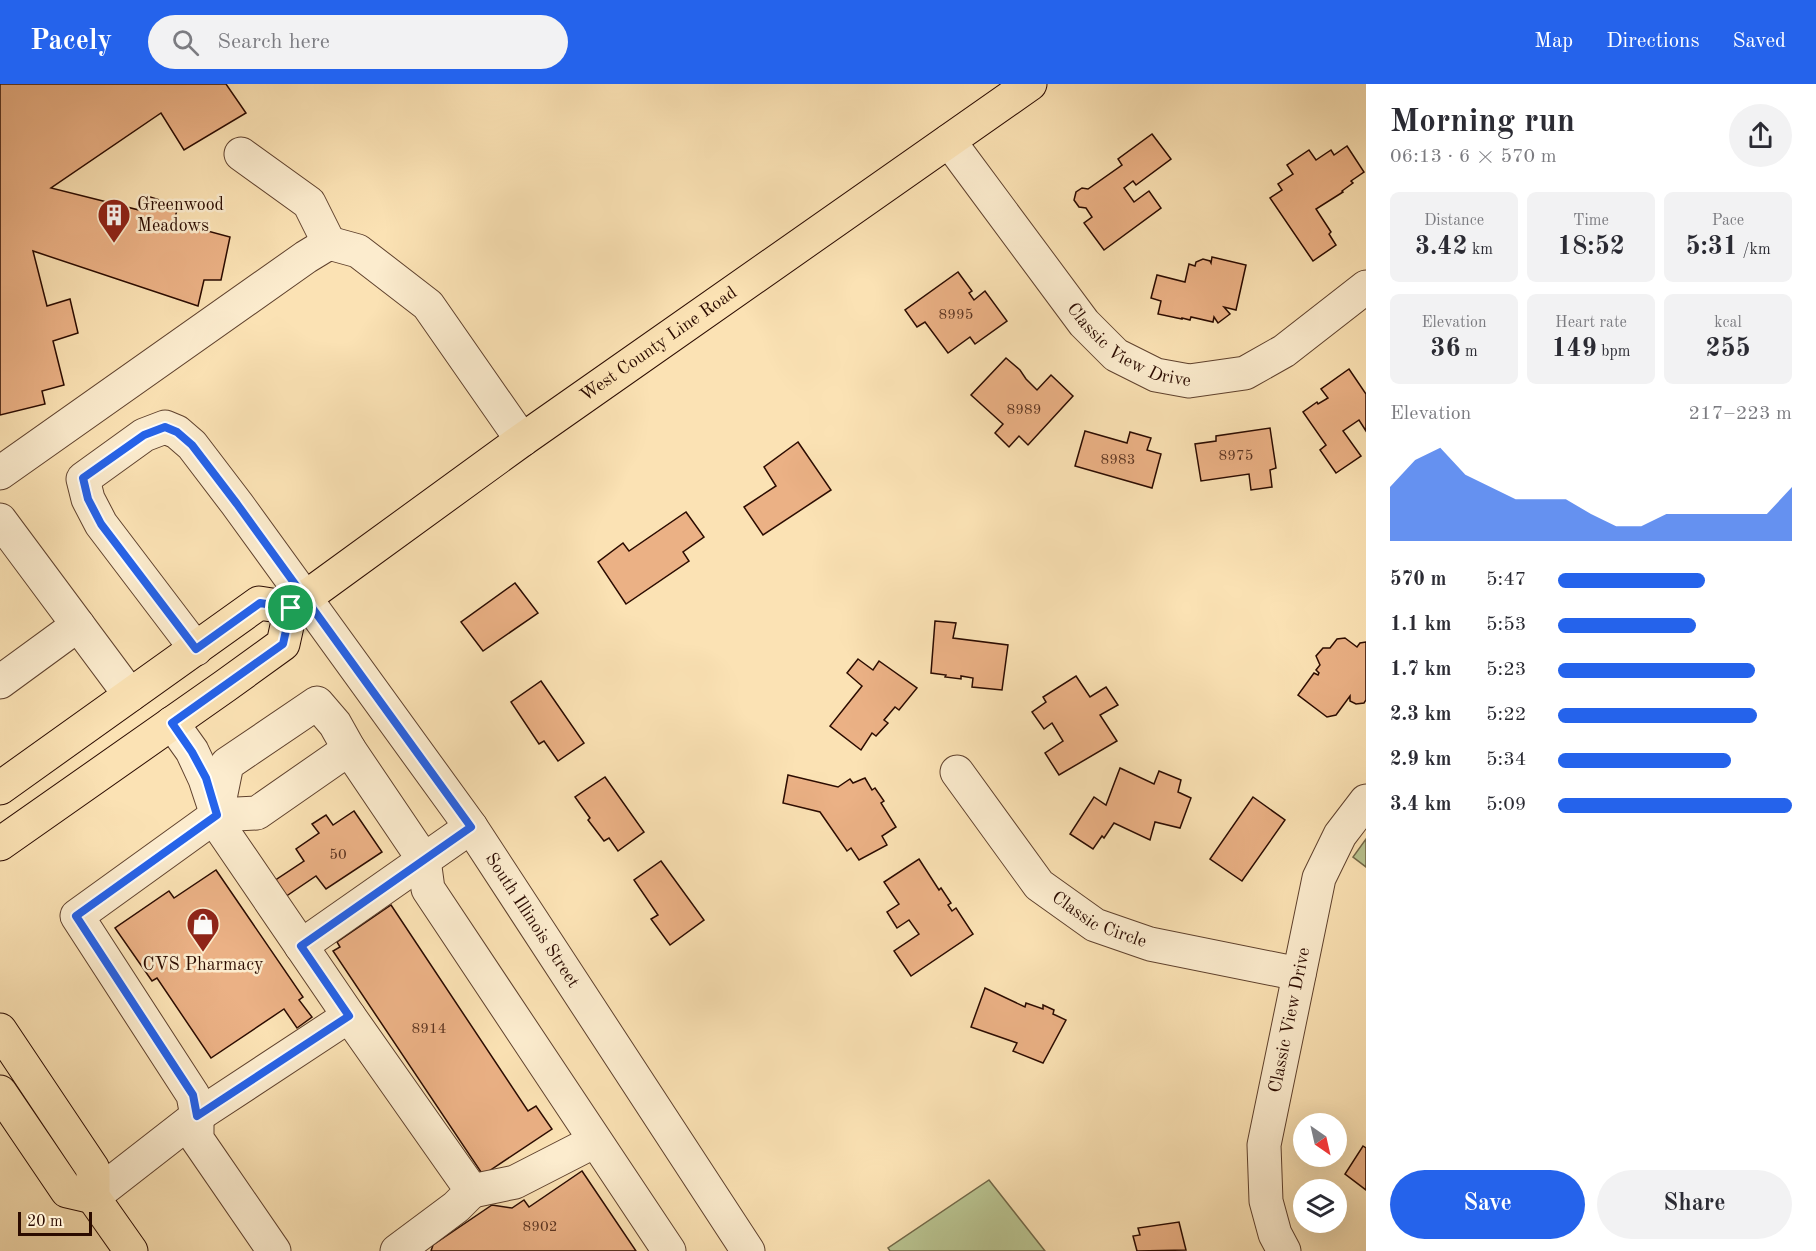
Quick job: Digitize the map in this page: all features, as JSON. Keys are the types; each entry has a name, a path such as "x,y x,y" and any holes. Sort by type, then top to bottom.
{"main road":[{"name":"West County Line Road","path":"298,603 522,440 1030,84"},
{"path":"0,788 260,603 298,603 283,644 0,844"},
{"path":"0,1030 93,1169 93,1197 130,1251"},
{"path":"0,1092 67,1191 93,1197"}],"street":[{"name":"Classic View Drive","path":"950,141 1084,323 1116,355 1156,375 1189,381 1245,373 1284,351 1366,287"},
{"path":"241,154 309,203 329,243"},
{"path":"0,473 329,243 358,251 428,305 522,440"},
{"name":"South Illinois Street","path":"196,649 101,524 88,499 83,478 144,435 165,427 177,432 192,445 298,603 471,827 748,1251"},
{"path":"0,520 130,695"},
{"path":"0,682 78,625"},
{"path":"217,815 227,764 317,703 335,724 349,749 424,860 428,890 669,1251"},
{"path":"172,723 206,778 222,830 472,1191"},
{"path":"274,1251 197,1139 197,1116 193,1095 76,916 217,815 257,813 349,749"},
{"name":"Classic Circle","path":"957,772 1039,885 1095,925 1150,944 1299,974"},
{"name":"Classic View Drive","path":"1284,1251 1275,1234 1266,1201 1264,1144 1319,878 1340,835 1366,801"},
{"path":"301,946 471,827"},
{"path":"93,1197 197,1116 349,1016"},
{"path":"397,1251 456,1207 472,1191 515,1182 595,1141"}],"green space":[{"path":"1366,839 1366,867 1353,857"},
{"path":"989,1180 1045,1251 890,1251 888,1248"}],"building":[{"name":"Greenwood Meadows","path":"0,84 226,84 246,113 184,150 161,113 51,188 139,210 144,195 178,206 174,222 230,237 221,280 204,280 198,306 33,251 47,306 70,299 78,333 53,341 64,385 42,391 45,404 0,415"},
{"path":"1152,134 1171,159 1136,185 1133,181 1124,188 1134,202 1149,191 1161,208 1104,250 1084,223 1092,217 1086,208 1079,207 1074,200 1076,192 1082,188 1088,189 1122,165 1118,159"},
{"path":"1347,146 1364,172 1351,181 1353,183 1343,192 1316,209 1331,232 1329,234 1336,245 1313,261 1270,198 1282,190 1278,184 1293,174 1287,165 1309,150 1316,160 1331,150 1334,155"},
{"path":"1212,257 1246,265 1236,310 1224,307 1230,314 1218,323 1214,317 1213,322 1158,314 1161,301 1151,298 1157,275 1185,282 1189,264 1195,266 1196,262 1203,259 1211,263"},
{"path":"958,272 972,291 969,293 974,300 985,291 1007,321 975,344 970,337 948,353 925,322 917,327 905,310"},
{"path":"1006,358 1037,390 1051,375 1073,396 1028,445 1019,436 1009,447 995,433 1003,424 971,395"},
{"path":"1349,369 1366,394 1366,431 1359,420 1343,431 1361,456 1336,473 1320,450 1326,445 1303,412 1317,402 1318,404 1328,398 1321,389"},
{"path":"1270,428 1276,468 1270,470 1272,487 1251,490 1249,474 1201,481 1195,444 1216,441 1216,436"},
{"path":"1085,431 1127,443 1130,432 1151,438 1147,450 1161,454 1152,488 1075,466"},
{"path":"798,442 831,490 763,535 744,507 776,486 764,467"},
{"path":"686,512 704,537 683,552 689,561 626,604 598,562 623,543 629,551"},
{"path":"515,583 538,613 483,651 461,622"},
{"path":"935,621 956,623 953,638 1008,645 1002,690 972,687 973,678 961,676 961,679 931,673"},
{"path":"1345,638 1357,647 1360,643 1366,642 1366,700 1364,703 1356,704 1350,701 1350,696 1336,715 1327,717 1298,695 1314,673 1318,675 1319,673 1316,670 1320,665 1316,656 1323,648 1330,648 1337,639"},
{"path":"858,659 873,670 879,661 917,688 899,710 895,707 884,720 888,723 876,736 872,733 861,750 830,726 862,686 847,673"},
{"path":"1076,676 1090,697 1106,687 1118,705 1100,715 1117,741 1059,775 1045,753 1063,741 1052,723 1044,729 1032,712 1046,702 1043,697"},
{"path":"541,681 584,743 558,761 544,741 539,744 511,702"},
{"path":"1120,768 1154,784 1159,771 1181,780 1178,792 1191,798 1180,828 1155,822 1150,840 1114,823 1093,849 1070,834 1094,797 1106,805"},
{"path":"788,775 838,787 850,779 853,783 865,778 872,790 875,788 884,801 881,803 896,827 882,836 887,845 859,860 851,848 847,851 820,812 783,803"},
{"path":"605,777 644,832 618,851 609,838 604,841 588,820 590,818 575,797"},
{"path":"1253,797 1285,820 1242,881 1210,859"},
{"path":"354,811 382,852 326,889 316,876 282,899 271,883 304,861 296,849 319,833 312,824 326,815 333,825"},
{"path":"919,859 939,890 941,888 951,903 948,905 952,911 956,908 973,934 911,976 894,951 919,934 909,920 897,928 887,912 899,904 884,882"},
{"path":"661,861 704,920 670,945 651,919 658,915 634,880"},
{"name":"CVS Pharmacy","path":"216,870 303,997 299,1000 312,1017 297,1028 284,1009 211,1058 157,978 152,981 115,928 169,891 174,898"},
{"path":"391,905 528,1111 536,1106 552,1129 483,1175 333,951 340,947 337,942"},
{"path":"985,988 1025,1007 1026,1003 1043,1009 1043,1005 1054,1010 1053,1014 1066,1020 1043,1063 1013,1051 1017,1043 971,1027"},
{"path":"1363,1146 1366,1148 1366,1190 1345,1174"},
{"path":"582,1171 636,1251 431,1251 433,1245 492,1205 512,1208 524,1200 529,1207"},
{"path":"1179,1222 1186,1250 1137,1251 1133,1236 1140,1235 1138,1228"}],"place":[{"name":"Greenwood Meadows","path":"114,244"},
{"name":"CVS Pharmacy","path":"203,953"}],"route":[{"path":"165,427 177,432 192,445 306,597 471,827 301,946 349,1016 197,1116 193,1095 76,916 217,815 206,778 172,723 283,644 291,608 260,603 196,649 101,524 88,499 83,478 144,435 165,427"}]}
